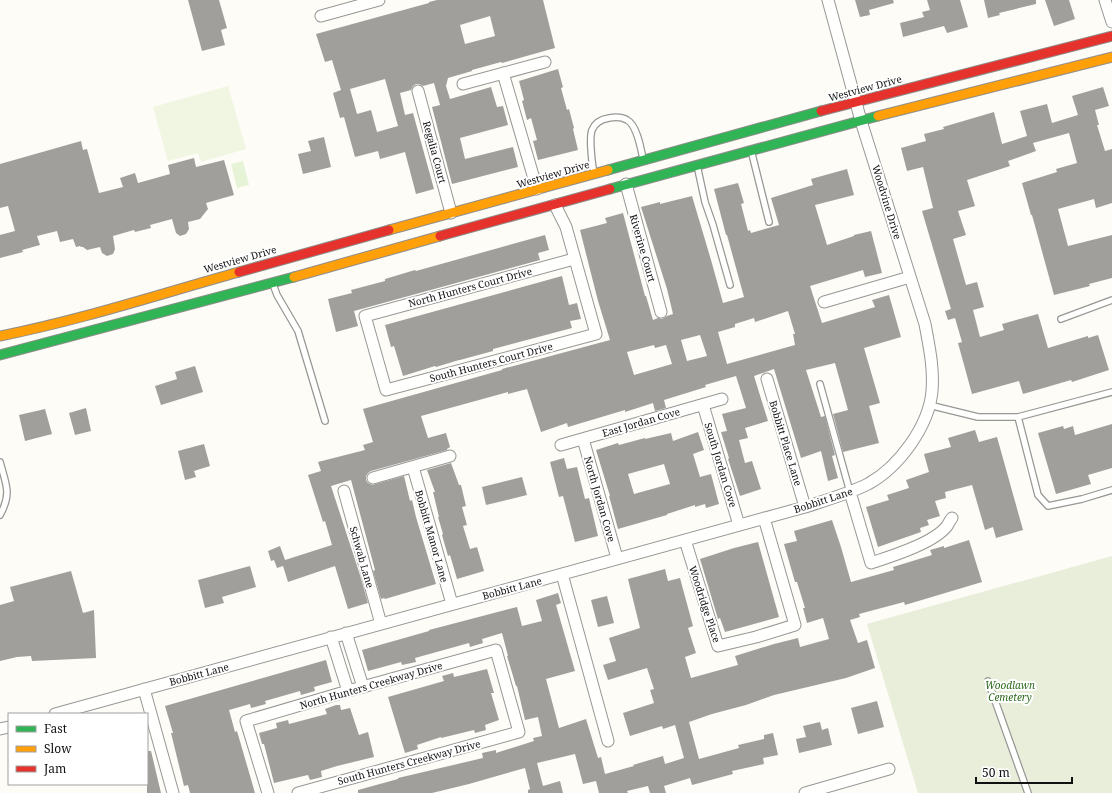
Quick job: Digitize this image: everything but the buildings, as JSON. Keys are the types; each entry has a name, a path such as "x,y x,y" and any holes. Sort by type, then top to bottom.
{"main road":[{"name":"Westview Drive","path":"0,336 25,331 318,248 423,231 556,205 626,184 649,166 856,101 1112,36"},
{"name":"Westview Drive","path":"0,355 100,330 273,283 423,231 451,213 537,189 594,174 649,166 697,165 861,121 1112,57"},
{"path":"197,283 202,302"}],"street":[{"path":"322,16 354,3 379,0"},
{"name":"Woodvine Drive","path":"828,0 861,121 925,324 931,353 932,392 929,405"},
{"path":"1105,0 1112,22"},
{"path":"463,84 545,62"},
{"path":"503,73 537,189"},
{"name":"Regalia Court","path":"418,91 451,213"},
{"name":"Riverine Court","path":"626,184 661,312"},
{"path":"556,205 566,227 574,259"},
{"name":"North Hunters Court Drive","path":"386,390 366,316 574,259"},
{"name":"South Hunters Court Drive","path":"386,390 596,334 574,259"},
{"path":"824,302 910,277"},
{"name":"Bobbitt Place Lane","path":"767,379 805,507"},
{"name":"East Jordan Cove","path":"560,445 722,399"},
{"name":"South Jordan Cove","path":"702,405 739,525"},
{"name":"Bobbitt Lane","path":"59,713 805,507 850,492 869,484 880,476 901,456 918,432 929,405"},
{"name":"North Jordan Cove","path":"583,439 617,558"},
{"path":"373,478 450,456"},
{"name":"Bobbitt Manor Lane","path":"413,467 452,604"},
{"name":"Schwab Lane","path":"344,491 381,624"},
{"path":"850,492 871,563 898,554 928,540 947,526 952,518"},
{"name":"Woodridge Place","path":"685,540 718,646 756,637 795,625 764,518"},
{"path":"562,574 608,741"},
{"path":"346,634 363,687"},
{"path":"332,638 348,691"},
{"name":"North Hunters Creekway Drive","path":"268,793 246,721 496,650 519,732"},
{"path":"144,689 173,793"},
{"name":"South Hunters Creekway Drive","path":"298,793 519,732"},
{"path":"805,793 889,769"}],"lane":[{"path":"594,174 592,161 592,131 596,123 605,119 616,117 628,120 634,128 649,166"},
{"path":"751,150 769,222"},
{"path":"697,165 730,285"},
{"path":"273,283 277,295 298,331 326,421"},
{"path":"1061,319 1112,300"},
{"path":"820,384 850,492"},
{"path":"929,405 978,417 1018,417 1112,392"},
{"path":"1018,417 1038,495 1048,506 1082,499 1112,490"},
{"path":"0,462 8,492 5,505 0,515"},
{"path":"988,681 1028,793"}],"green space":[{"path":"228,86 246,149 201,162 198,153 168,161 153,107"},
{"path":"243,161 249,185 237,188 231,164"},
{"name":"Woodlawn Cemetery","path":"1112,556 1112,793 918,793 867,624"}],"traffic: fast":[{"path":"608,170 821,111"},
{"path":"610,189 878,116"},
{"path":"0,355 294,277"}],"traffic: slow":[{"path":"878,116 1112,57"},
{"path":"389,230 608,170"},
{"path":"294,277 440,236"},
{"path":"0,336 90,315 239,272"}],"traffic: jam":[{"path":"821,111 1112,36"},
{"path":"440,236 610,189"},
{"path":"239,272 389,230"}]}
